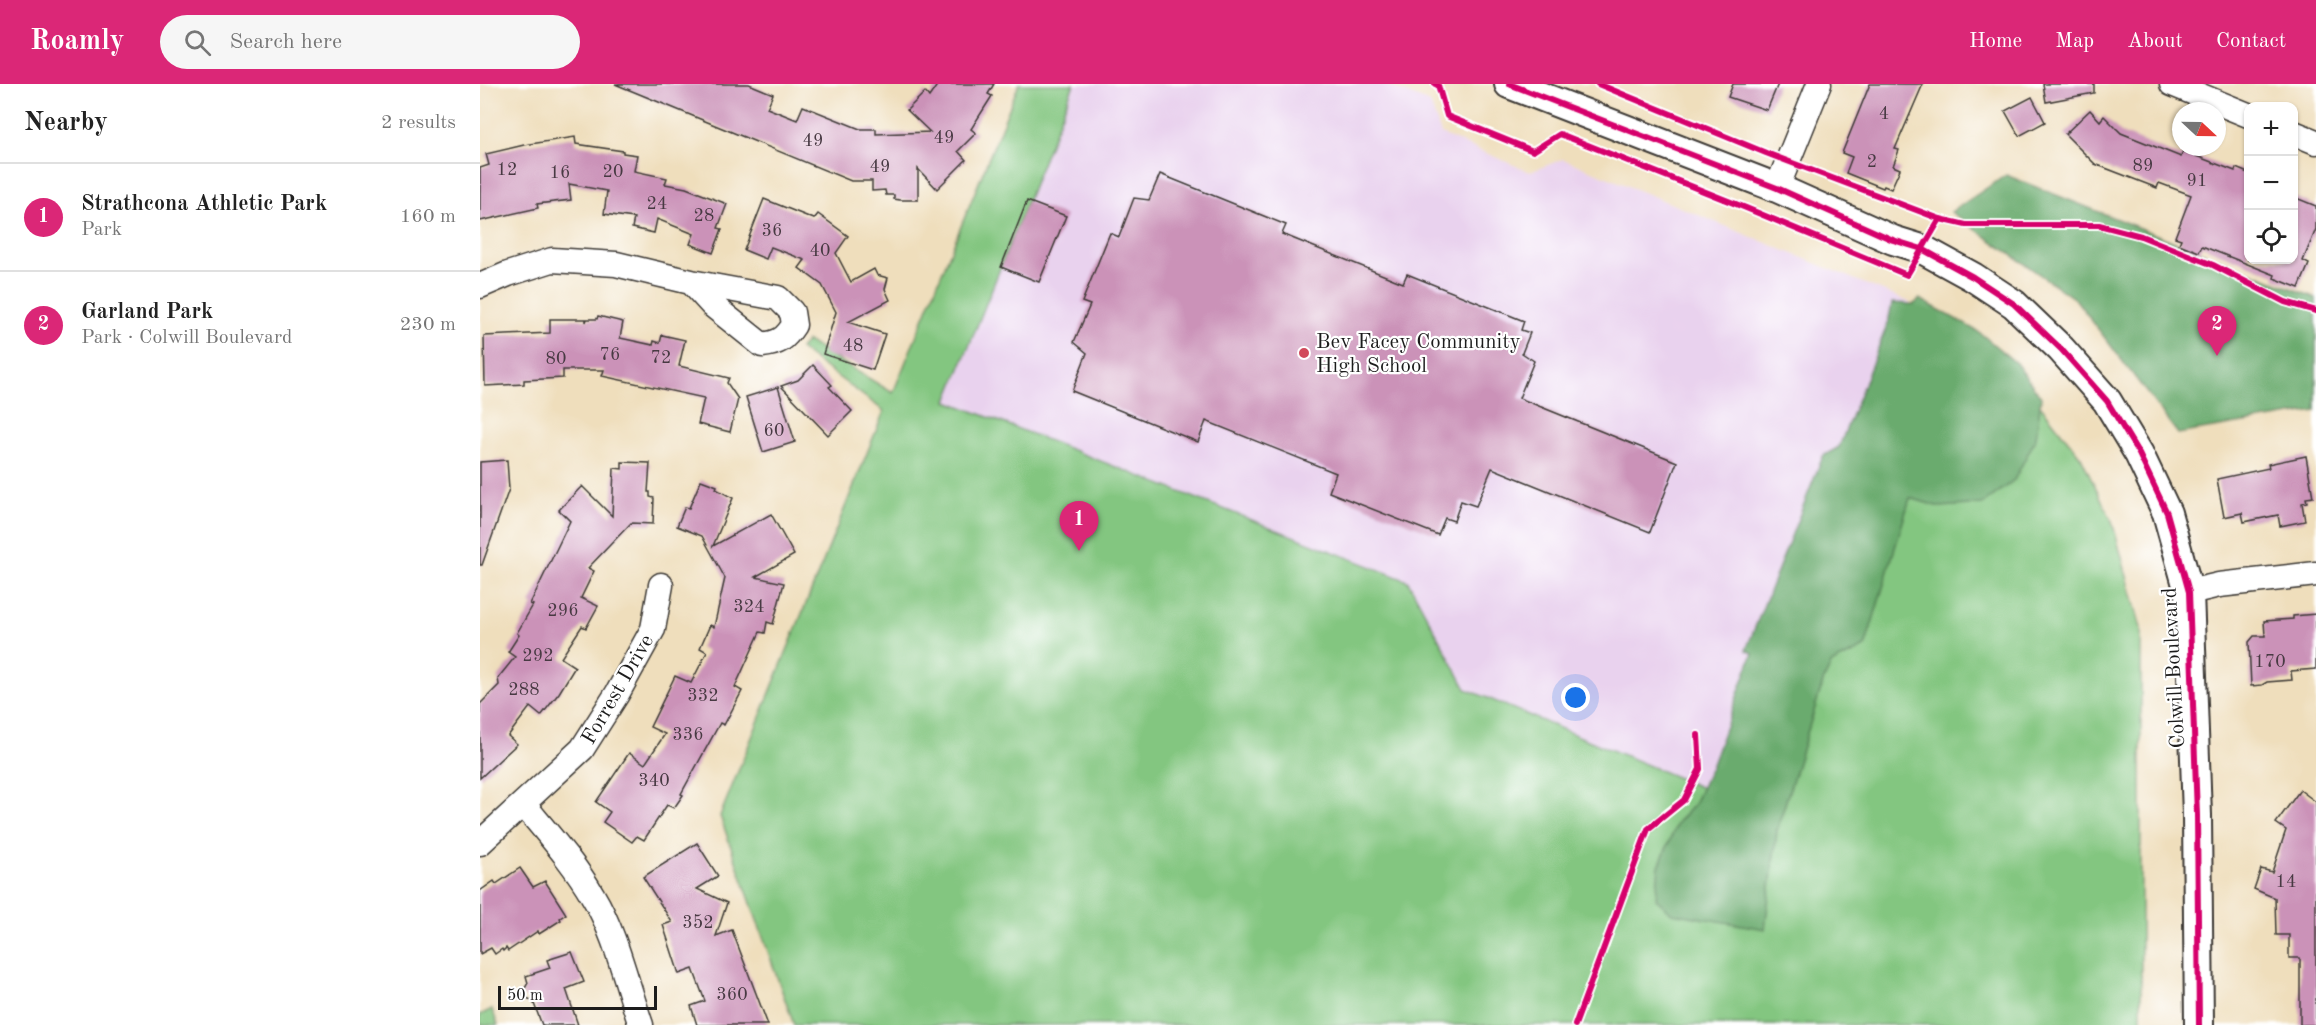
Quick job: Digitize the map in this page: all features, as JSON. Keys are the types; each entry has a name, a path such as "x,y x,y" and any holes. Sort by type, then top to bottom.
{"street":[{"name":"Colwill Boulevard","path":"1509,84 1777,188 1893,240 1922,249 1973,277 2014,304 2061,349 2107,401 2139,454 2167,513 2189,592 2198,815 2199,1025"},
{"path":"1777,188 1819,84"},
{"path":"2172,84 2244,113"},
{"path":"2298,135 2316,142"},
{"path":"480,286 552,260 616,264 691,282"},
{"path":"2189,592 2219,585 2316,574"},
{"name":"Forrest Drive","path":"480,843 524,805 582,749 606,712 653,629 662,585"},
{"path":"524,805 580,875 595,898 641,1025"}],"shaded area":[{"name":"Bev Facey Community High School","path":"1074,84 1384,84 1430,103 1441,134 1530,172 1563,159 1914,304 1712,792 1466,689 1408,581 946,401"}],"green space":[{"path":"1019,84 1074,84 947,401 1408,581 1466,689 1712,792 1914,304 2030,392 2081,457 2112,521 2141,628 2141,1025 794,1025 720,816 884,411 800,349 807,341 893,393"},
{"path":"2006,175 2316,298 2316,411 2178,434 2076,300 1951,212"},
{"path":"1920,299 1979,332 2016,363 2041,397 2036,438 2014,480 1983,504 1940,507 1910,498 1865,647 1831,664 1823,682 1777,830 1765,929 1672,913 1656,899 1659,866 1677,823 1694,804 1711,767 1753,653 1746,650 1823,456 1839,447 1888,323 1892,303 1914,304"},
{"path":"492,1009 498,1025 480,1025 480,1015"}],"building":[{"path":"615,84 749,84 773,94 767,108 797,120 803,106 860,129 876,129 876,134 930,132 907,110 925,92 929,97 938,84 994,84 988,94 992,96 971,129 976,133 958,151 966,160 937,189 918,169 918,200 900,200 894,199 894,195 886,195 885,190 872,191 872,181 851,181"},
{"path":"1733,84 1778,84 1767,110 1728,97"},
{"path":"1870,84 1923,84 1895,149 1899,150 1893,166 1900,169 1891,189 1846,173 1852,157 1842,153"},
{"path":"2043,84 2094,84 2094,93 2046,102"},
{"path":"2032,97 2045,122 2019,136 2005,111"},
{"path":"2090,110 2100,121 2104,116 2121,133 2172,153 2172,156 2196,156 2235,171 2236,168 2244,171 2244,263 2202,246 2199,252 2179,244 2181,239 2175,237 2191,195 2159,183 2157,188 2095,164 2065,134"},
{"path":"575,137 576,144 637,155 634,171 667,178 665,184 686,188 727,204 718,228 722,229 713,253 690,244 694,234 657,219 654,233 632,228 634,218 604,214 607,191 569,184 571,200 537,204 538,208 480,221 480,168 489,165 486,154"},
{"name":"Bev Facey Community High School","path":"1160,174 1286,225 1282,234 1403,283 1407,274 1524,321 1521,330 1530,333 1522,353 1534,361 1519,398 1677,462 1650,532 1492,468 1476,506 1461,501 1454,521 1445,518 1438,535 1329,492 1336,473 1206,421 1198,442 1072,391 1087,353 1074,342 1090,305 1082,302 1110,233 1119,237 1134,198 1149,200"},
{"path":"764,199 814,219 818,214 848,236 836,253 851,282 874,269 877,275 888,278 885,289 890,300 848,322 885,334 873,370 823,354 836,312 822,285 799,268 805,260 771,247 766,259 744,250"},
{"path":"2298,199 2316,206 2316,229 2303,261 2309,264 2299,288 2274,278 2275,275 2247,264 2298,264"},
{"path":"1027,201 1066,216 1039,282 1001,267"},
{"path":"598,316 623,322 620,338 653,345 654,341 660,343 662,335 685,340 679,366 729,378 727,383 738,399 730,432 698,424 704,398 602,376 604,370 563,370 563,378 524,380 524,384 485,386 484,336 550,333 550,319 586,319 586,322 587,319 597,319"},
{"path":"813,365 832,385 829,387 852,411 828,435 781,386 798,380"},
{"path":"778,387 795,442 763,452 746,397"},
{"path":"2306,456 2313,497 2306,498 2307,502 2302,503 2305,521 2280,526 2278,515 2244,522 2242,513 2224,517 2217,479 2269,468 2268,464"},
{"path":"507,460 509,489 482,565 480,565 480,462"},
{"path":"622,462 650,463 648,492 650,492 650,497 654,498 653,524 631,523 588,568 594,571 581,598 598,606 586,628 582,626 561,658 575,667 541,716 530,707 508,736 517,744 480,778 480,704 499,685 498,678 515,657 508,652 519,635 517,633 533,605 530,604 570,521 559,510 582,486 612,516 614,468 622,469"},
{"path":"701,480 717,486 716,489 733,498 713,546 771,514 794,555 755,577 784,583 773,624 767,622 765,633 760,632 735,687 742,691 724,725 720,723 674,808 667,805 644,840 637,836 632,842 603,822 610,812 596,802 629,753 645,764 665,734 650,727 675,676 691,683 707,652 700,648 710,625 714,627 725,578 702,536 677,526 685,507 689,508"},
{"path":"2316,614 2316,669 2291,671 2292,680 2251,686 2249,642 2254,636 2265,636 2264,621 2293,619 2293,616"},
{"path":"2300,790 2316,802 2316,1025 2300,1025 2300,958 2289,958 2289,935 2276,935 2275,898 2254,889 2261,869 2272,872 2286,830 2276,823"},
{"path":"697,843 718,876 697,889 727,903 716,936 732,930 768,1025 697,1025 691,1006 705,1001 693,969 679,974 663,925 672,922 643,877"},
{"path":"520,868 533,887 545,881 566,914 560,918 561,920 539,934 538,931 508,951 506,948 495,954 491,948 480,954 480,891 494,881 496,884"},
{"path":"572,952 584,982 566,989 578,1025 542,1025 533,1001 521,995 528,983 526,976 550,968 547,960"}],"cycle path":[{"path":"1435,84 1438,85 1447,116 1533,151 1560,134 1907,275 1940,219"},
{"path":"1509,84 1777,188 1893,240 1922,249 1973,277 2014,304 2061,349 2107,401 2139,454 2167,513 2189,592 2197,815 2199,1025"},
{"path":"1598,84 1766,153 1940,219 1966,225 2099,225 2141,236 2213,265 2285,302 2316,311"},
{"path":"1575,1025 1648,829 1684,800 1700,769 1698,735"}],"place":[{"name":"Bev Facey Community High School","path":"1304,353"},
{"name":"Garland Park","path":"2217,356"},
{"name":"Strathcona Athletic Park","path":"1079,551"}]}
